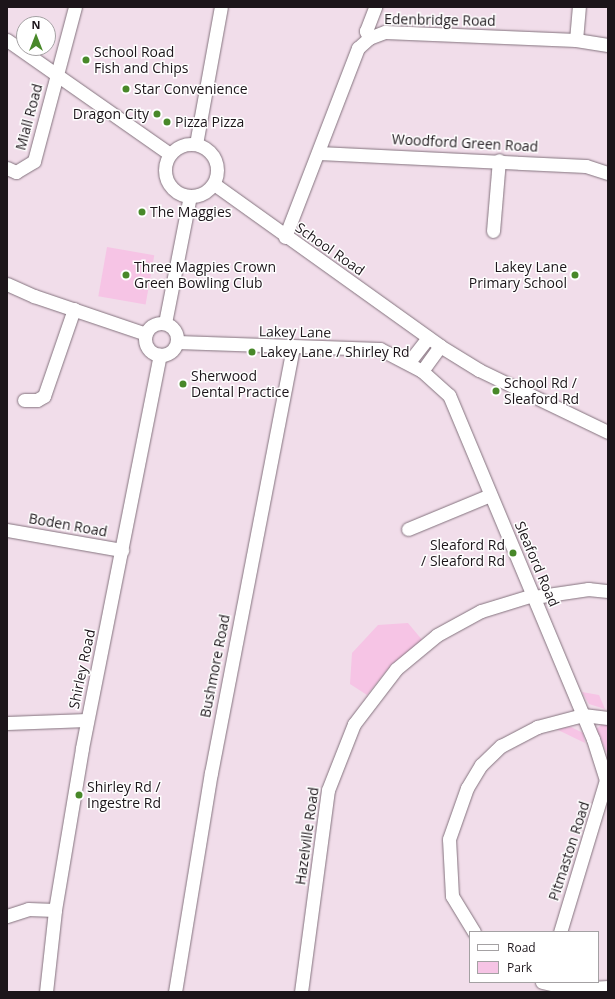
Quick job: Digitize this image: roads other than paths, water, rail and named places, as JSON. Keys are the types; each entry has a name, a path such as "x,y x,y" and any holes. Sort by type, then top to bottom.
{"street":[{"path":"56,74 75,7"},
{"path":"196,144 221,7"},
{"path":"369,38 366,31 375,7"},
{"path":"576,40 579,7"},
{"name":"Edenbridge Road","path":"285,237 319,153 358,48 369,38 385,32 576,40 608,45"},
{"path":"7,40 170,154"},
{"name":"Miall Road","path":"7,168 16,172 34,161 56,74"},
{"path":"196,144 209,150 217,163 214,184 200,195 190,196 177,192 167,181 164,167 170,154 181,145 196,144"},
{"name":"Woodford Green Road","path":"319,153 499,160 586,166 608,173"},
{"path":"493,231 499,160"},
{"name":"School Road","path":"214,184 285,237 428,338"},
{"path":"165,323 190,196"},
{"path":"7,284 146,334"},
{"path":"24,400 37,400 44,396 74,309"},
{"path":"165,323 173,328 177,342 169,353 160,355 148,348 146,334 152,326 165,323"},
{"path":"409,362 428,338 479,370 608,432"},
{"name":"Lakey Lane","path":"177,342 380,350 409,362 422,370"},
{"path":"422,370 440,346"},
{"name":"Bushmore Road","path":"175,992 211,773 293,347"},
{"name":"Shirley Road","path":"46,992 55,910 88,720 160,355"},
{"name":"Sleaford Road","path":"422,370 449,395 583,715 607,779"},
{"path":"408,529 490,495"},
{"name":"Boden Road","path":"7,530 122,550"},
{"name":"Hazelville Road","path":"301,992 328,790 354,724 396,668 436,634 481,611 534,596 588,589 608,591"},
{"path":"473,931 452,896 449,867 449,839 467,788 481,765 508,741 550,722 583,715 608,718"},
{"path":"7,723 88,720"},
{"name":"Pitmaston Road","path":"560,931 607,779"},
{"path":"7,916 28,909 55,910"},
{"path":"543,985 572,988 608,987"}],"place":[{"name":"School Road Fish and Chips","path":"86,60"},
{"name":"Star Convenience","path":"126,89"},
{"name":"Dragon City","path":"157,114"},
{"name":"Pizza Pizza","path":"167,122"},
{"name":"The Maggies","path":"142,212"},
{"name":"Three Magpies Crown Green Bowling Club","path":"126,275"},
{"name":"Lakey Lane Primary School","path":"575,275"},
{"name":"Lakey Lane / Shirley Rd","path":"252,352"},
{"name":"Sherwood Dental Practice","path":"183,384"},
{"name":"School Rd / Sleaford Rd","path":"496,391"},
{"name":"Sleaford Rd / Sleaford Rd","path":"513,553"},
{"name":"Shirley Rd / Ingestre Rd","path":"79,795"}]}
